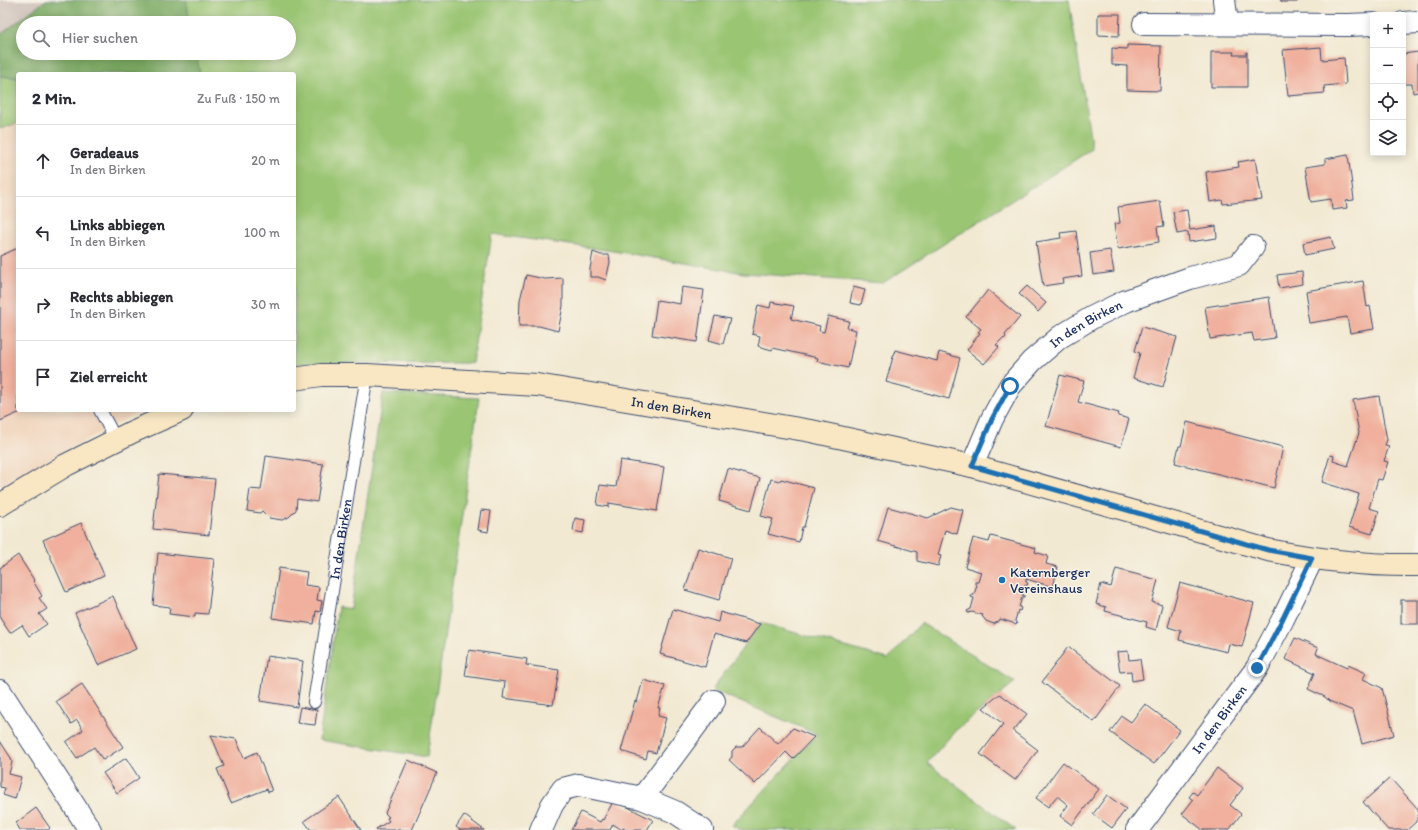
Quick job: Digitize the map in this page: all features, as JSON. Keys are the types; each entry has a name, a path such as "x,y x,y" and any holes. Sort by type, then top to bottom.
{"street":[{"path":"1224,0 1227,24"},
{"path":"1406,23 1418,22"},
{"path":"1144,24 1370,24"},
{"name":"In den Birken","path":"972,466 992,419 1010,386 1032,361 1060,337 1093,317 1126,301 1190,278 1239,265 1253,247"},
{"name":"In den Birken","path":"296,379 321,375 367,375 537,385 812,431 972,466 1268,550 1312,558 1389,566 1418,565"},
{"path":"0,504 66,465 178,412"},
{"name":"In den Birken","path":"1137,830 1257,668 1312,558"},
{"path":"0,691 90,830"},
{"path":"642,798 714,701"},
{"path":"541,830 552,805 563,788 580,785 642,798 675,812 702,830"}],"lane":[{"name":"In den Birken","path":"314,702 367,375"},
{"path":"101,412 116,440"}],"shaded area":[{"path":"0,0 46,0 25,16 16,16 16,23 0,35"},
{"path":"16,124 16,412 138,412 0,486 0,129"}],"green space":[{"path":"46,0 186,0 189,16 25,16"},
{"path":"186,0 1069,0 1092,149 883,283 744,273 613,251 492,234 472,363 296,364 296,72 200,72 197,60 296,60 296,16 189,16"},
{"path":"16,23 16,60 197,60 200,72 16,72 16,78 0,76 0,35"},
{"path":"0,76 16,78 16,124 0,129"},
{"path":"383,393 479,398 427,757 319,740 338,607 351,609"},
{"path":"761,623 888,659 921,623 1015,682 955,731 927,763 1016,830 740,830 732,825 817,734 712,690"}],"building":[{"path":"1280,0 1299,0 1297,2 1282,2"},
{"path":"1098,14 1120,14 1119,36 1098,35"},
{"path":"1127,45 1161,46 1160,91 1127,90 1127,66 1112,65 1112,48 1127,49"},
{"path":"1321,47 1322,60 1344,58 1346,84 1324,86 1325,93 1288,96 1283,50"},
{"path":"1211,52 1234,52 1233,55 1246,55 1247,52 1247,87 1211,87"},
{"path":"1418,52 1418,92 1413,93 1412,84 1406,84 1406,54"},
{"path":"1348,155 1354,200 1346,201 1347,208 1332,210 1331,199 1311,202 1305,167 1325,164 1325,159"},
{"path":"1255,159 1262,200 1223,204 1222,200 1210,202 1206,172 1239,167 1238,162"},
{"path":"1160,201 1164,226 1157,227 1159,242 1118,249 1114,224 1120,223 1118,207"},
{"path":"1187,210 1190,230 1216,226 1217,238 1189,242 1188,232 1177,234 1173,212"},
{"path":"1076,231 1082,276 1062,279 1063,283 1043,286 1036,242 1061,238 1060,233"},
{"path":"1331,237 1334,249 1305,255 1303,243"},
{"path":"16,249 16,412 20,412 0,421 0,256"},
{"path":"1110,250 1114,272 1093,275 1090,253"},
{"path":"593,252 601,255 609,255 610,262 606,280 598,277 590,277"},
{"path":"1302,272 1303,284 1279,288 1277,275"},
{"path":"526,275 545,279 563,278 563,306 558,331 539,326 519,326 520,300"},
{"path":"1363,281 1367,307 1370,306 1374,329 1350,333 1347,317 1309,323 1306,304 1308,304 1306,291"},
{"path":"1027,286 1046,303 1038,312 1019,294"},
{"path":"682,287 704,290 697,342 652,335 657,300 680,304"},
{"path":"853,287 865,290 861,305 850,303"},
{"path":"988,290 1020,317 1005,335 1006,337 996,345 999,347 984,364 967,350 980,333 978,332 981,329 966,317"},
{"path":"1269,297 1275,338 1254,341 1252,333 1210,339 1205,307"},
{"path":"771,302 794,306 791,319 820,326 819,331 824,332 828,316 849,321 847,328 856,330 848,368 817,361 818,358 758,346 760,336 752,334 758,305 770,308"},
{"path":"715,316 730,319 723,344 709,340"},
{"path":"1142,327 1177,337 1163,387 1133,378 1140,353 1135,351"},
{"path":"895,350 937,361 939,352 960,358 949,399 886,382"},
{"path":"1060,375 1084,381 1078,402 1119,413 1118,416 1129,419 1121,447 1046,426"},
{"path":"1379,396 1387,440 1385,445 1389,446 1384,461 1388,462 1382,480 1378,479 1369,508 1379,511 1372,534 1349,527 1359,494 1322,482 1330,455 1334,456 1333,461 1348,466 1359,433 1353,400"},
{"path":"1187,422 1283,447 1274,488 1175,463"},
{"path":"266,456 323,464 317,502 297,499 296,510 289,517 282,520 269,518 262,511 260,513 247,511 250,489 261,490"},
{"path":"620,460 664,467 657,511 609,503 609,507 597,505 600,485 616,487"},
{"path":"728,469 760,478 751,510 719,501"},
{"path":"159,474 215,479 209,535 153,529"},
{"path":"771,479 780,481 781,479 814,488 799,542 768,534 773,519 761,516"},
{"path":"888,507 928,518 951,507 963,510 957,534 945,530 938,555 941,556 938,566 917,561 917,552 878,541"},
{"path":"481,510 491,511 488,532 478,530"},
{"path":"575,518 585,520 583,533 573,531"},
{"path":"81,523 104,575 66,592 43,540"},
{"name":"Katernberger Vereinshaus","path":"991,536 1036,548 1035,552 1048,556 1046,564 1058,567 1053,587 1026,579 1026,582 1028,583 1027,586 1025,585 1022,595 1024,595 1024,597 1022,597 1019,607 1021,608 1020,611 1018,610 1015,621 1017,624 1015,625 1000,619 994,624 986,621 982,616 983,615 972,612 968,613 967,611 971,609 974,598 971,597 971,595 974,595 977,585 975,582 978,582 981,572 965,567 973,538 989,542"},
{"path":"698,548 731,558 719,600 685,590"},
{"path":"158,553 214,559 208,614 195,613 195,617 169,614 170,607 153,605"},
{"path":"18,555 34,580 33,581 42,596 39,598 47,609 39,614 47,624 29,636 22,625 10,633 0,618 0,568"},
{"path":"279,568 307,572 305,585 319,587 317,600 322,601 320,612 316,611 314,624 272,618"},
{"path":"1116,569 1158,580 1152,602 1162,605 1156,630 1146,627 1147,622 1105,611 1106,607 1096,604 1101,584 1111,587"},
{"path":"1180,583 1254,603 1242,647 1229,644 1227,652 1179,640 1181,631 1168,627"},
{"path":"113,596 136,649 98,665 75,613"},
{"path":"1401,600 1418,600 1418,624 1401,624"},
{"path":"673,609 718,622 720,612 760,624 746,643 714,634 705,667 660,654"},
{"path":"1295,638 1318,648 1316,654 1347,668 1348,665 1366,673 1363,679 1382,688 1394,735 1362,744 1353,711 1329,701 1325,697 1308,689 1315,673 1285,659"},
{"path":"1068,647 1120,686 1094,722 1042,682"},
{"path":"469,650 527,659 526,665 559,670 553,705 503,698 505,682 465,676"},
{"path":"1128,651 1129,660 1140,659 1143,679 1132,681 1131,671 1120,672 1117,652"},
{"path":"267,656 303,661 297,707 260,701"},
{"path":"643,680 665,686 658,708 660,708 658,716 666,718 656,753 648,751 646,759 621,751 635,701 637,702"},
{"path":"82,684 123,747 103,760 94,747 77,758 66,742 83,730 77,720 71,724 56,701"},
{"path":"1000,694 1027,714 1013,731 1038,750 1015,780 980,754 1003,724 983,708"},
{"path":"1145,704 1180,730 1154,764 1110,732 1122,716 1131,722"},
{"path":"300,707 317,710 315,725 297,723"},
{"path":"760,727 778,744 793,728 814,737 793,759 786,752 755,784 729,760 732,757 732,751 736,747 742,747"},
{"path":"211,735 236,739 244,758 257,752 272,791 268,792 267,789 231,803 217,769 224,766"},
{"path":"0,741 11,758 12,762 9,774 21,777 15,799 3,795 5,788 0,787"},
{"path":"126,758 139,778 117,793 103,773"},
{"path":"408,760 437,773 412,830 377,830 376,829 389,821 387,818 389,817 385,813"},
{"path":"1063,762 1099,789 1072,825 1060,816 1068,805 1057,796 1048,807 1036,798"},
{"path":"1217,768 1243,788 1230,805 1241,814 1229,830 1203,830 1182,814 1193,800 1189,797 1193,792 1197,795"},
{"path":"1390,778 1418,809 1418,820 1407,830 1388,830 1363,802"},
{"path":"1107,795 1126,809 1112,828 1093,814"},
{"path":"339,797 361,830 311,830 304,821"},
{"path":"614,800 653,820 647,830 626,830 623,828 622,830 613,824 610,830 571,830 581,812 600,822 602,819 603,820"},
{"path":"36,808 50,828 48,830 20,830 16,823"},
{"path":"464,815 484,830 460,830 456,827"}],"place":[{"name":"Katernberger Vereinshaus","path":"1002,580"}],"route":[{"path":"1010,386 992,419 972,466 1268,550 1312,558 1257,668"}]}
